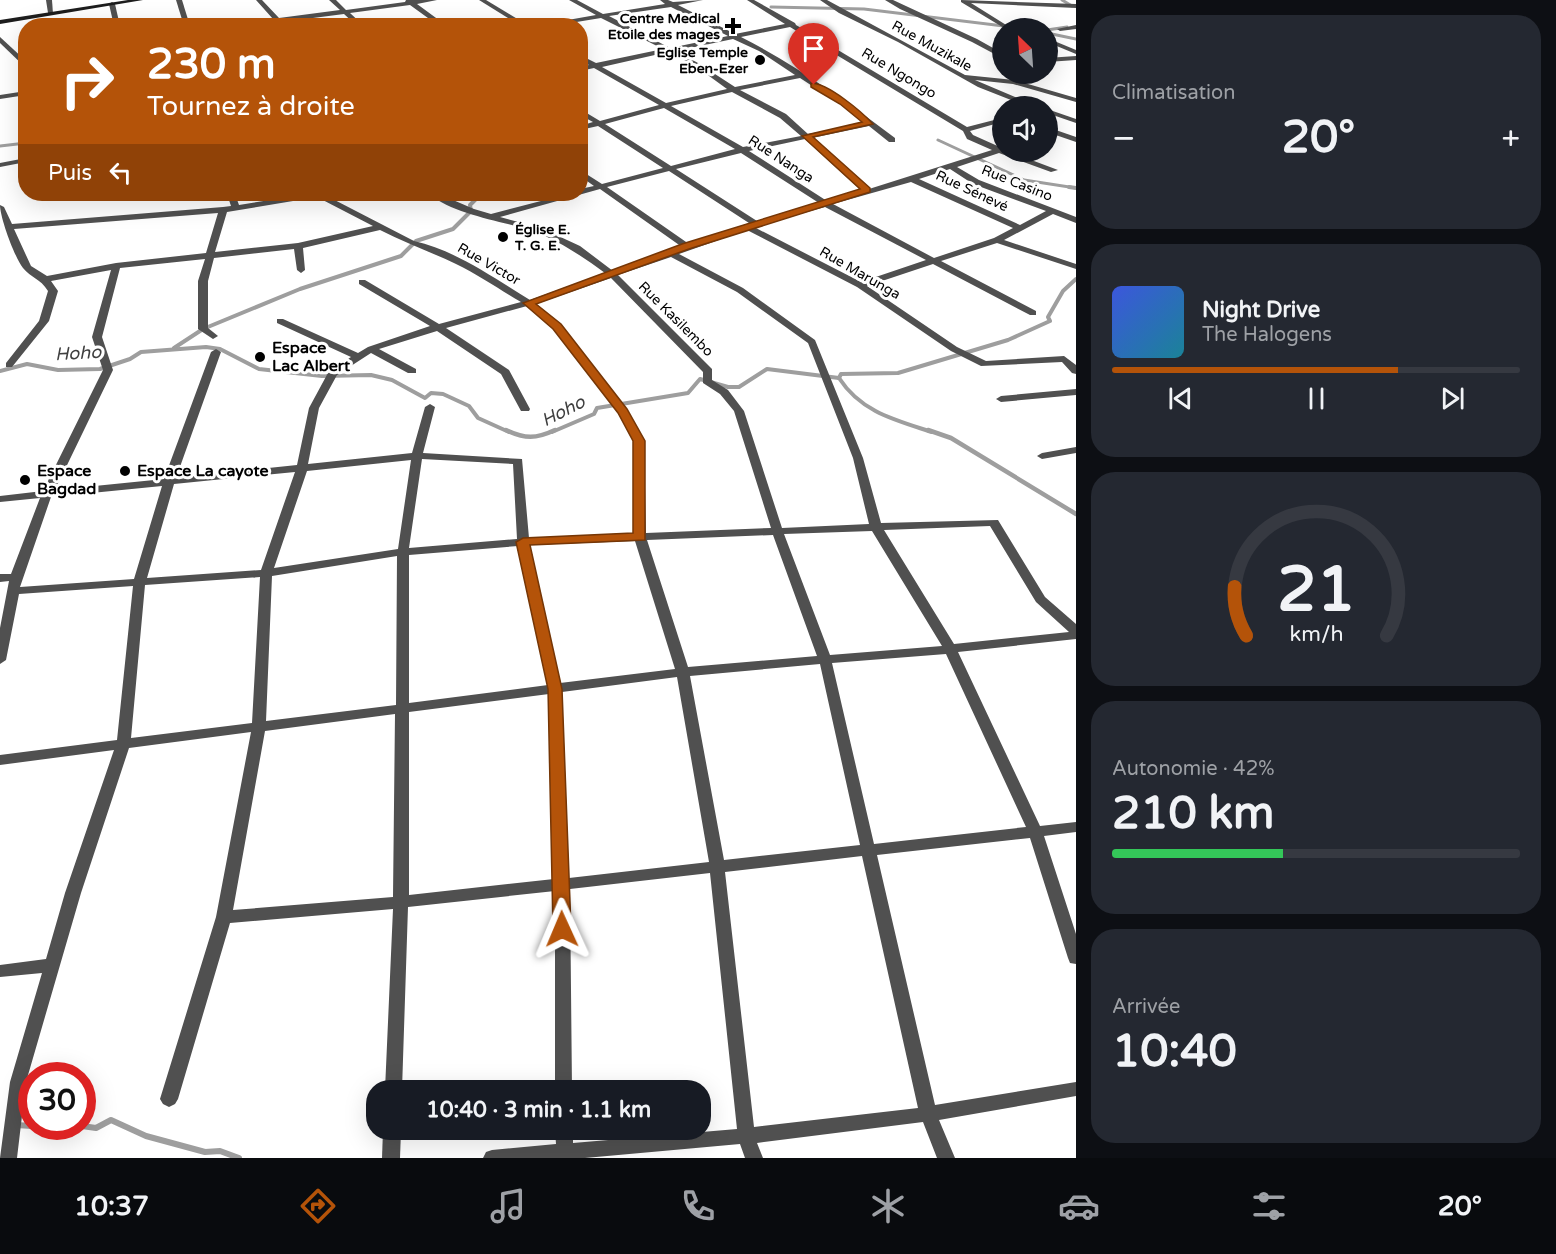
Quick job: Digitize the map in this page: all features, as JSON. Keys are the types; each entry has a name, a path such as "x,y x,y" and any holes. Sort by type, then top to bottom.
{"street":[{"path":"49,0 51,13"},
{"path":"23,18 140,0"},
{"path":"179,0 185,18"},
{"path":"259,0 275,18"},
{"path":"332,0 353,18"},
{"path":"285,18 434,0"},
{"path":"482,0 512,18"},
{"path":"572,0 696,64 734,90 783,116 866,190"},
{"path":"663,0 736,36 843,102 892,140"},
{"path":"587,18 700,0"},
{"name":"Rue Ngongo","path":"750,0 966,130 970,137 992,147"},
{"name":"Rue Muzikale","path":"823,0 851,19 897,40 961,77 1000,96"},
{"path":"888,0 914,16 970,37 992,50"},
{"path":"963,1 1034,2 1074,6"},
{"path":"963,1 992,20"},
{"path":"116,2 117,18"},
{"path":"409,2 432,18"},
{"path":"0,22 18,19"},
{"path":"588,68 666,49 793,24"},
{"path":"1060,29 1076,27"},
{"path":"0,39 18,58"},
{"path":"1058,45 1076,52"},
{"path":"1058,59 1076,58"},
{"name":"Rue Nanga","path":"588,62 742,150 824,203 1032,312"},
{"path":"588,126 800,76"},
{"path":"961,77 992,80"},
{"path":"1021,84 1076,100"},
{"path":"0,97 18,94"},
{"path":"1058,102 1067,98"},
{"name":"Rue Marunga","path":"588,115 671,168 752,225 860,285 954,349 984,364 1064,360 1076,371"},
{"path":"1058,115 1076,121"},
{"path":"966,130 992,123"},
{"path":"588,190 742,150 869,124"},
{"path":"1058,133 1076,140"},
{"path":"169,1100 224,917 259,725 266,573 302,468 314,408 331,376 371,349 438,327 528,303 686,246 752,225 992,154"},
{"path":"0,165 18,162"},
{"name":"Rue Ngongo","path":"1032,162 1054,170"},
{"name":"Rue Casino","path":"951,166 976,182 1076,220"},
{"path":"588,178 686,246"},
{"name":"Rue Sénevé","path":"912,179 1020,228"},
{"path":"234,201 236,208"},
{"path":"11,227 223,210 278,201"},
{"name":"Rue Victor","path":"332,201 411,243 425,246 464,264 528,303 557,326 619,406 639,441 640,537 683,672 717,865 746,1136 754,1158"},
{"name":"Rue Kasilembo","path":"449,201 471,211 538,231 577,248 612,274 724,392 739,411 777,530 825,660 928,1114 946,1158"},
{"path":"492,217 550,201"},
{"path":"0,207 11,227 27,267 45,279 53,291 44,321 9,365"},
{"path":"213,336 204,328 203,282 223,210"},
{"path":"860,285 997,240 1051,212"},
{"path":"45,279 116,266 298,246 381,227"},
{"path":"997,240 1075,267"},
{"path":"298,246 301,270"},
{"path":"671,253 740,290 812,342 858,458 876,528 950,649 1035,830 1076,958"},
{"path":"0,660 16,577 47,494 106,367 97,338 116,266"},
{"path":"362,282 438,327 505,372 525,409"},
{"path":"280,321 358,357"},
{"path":"371,349 412,371"},
{"path":"8,1158 18,1082 73,893 124,742 139,583 169,481 216,352"},
{"path":"1001,399 1076,392"},
{"path":"394,1080 401,902 403,552 417,456 430,407"},
{"path":"1042,456 1076,450"},
{"path":"0,499 417,456 518,461 523,542 555,689 562,882 564,1080"},
{"path":"12,591 266,573 403,552 523,542 994,522 1040,599 1076,633"},
{"path":"0,578 16,577"},
{"path":"0,760 402,706 683,672 950,649 1076,633"},
{"path":"224,917 401,902 562,882 870,851 1076,827"},
{"path":"0,971 53,965"},
{"path":"492,1158 565,1154 746,1136 928,1114 1076,1089"},
{"path":"391,1158 392,1140"}],"waterway":[{"path":"1062,0 1072,6"},
{"path":"771,7 864,9 992,25"},
{"path":"1058,28 1067,27"},
{"path":"1058,35 1076,39"},
{"path":"938,140 1024,180 1076,188 1069,187"},
{"path":"0,146 18,144"},
{"path":"174,348 203,329 300,289 401,256 416,241 453,229 471,211 470,205 474,201"},
{"path":"839,378 841,374 898,373 1008,340 1050,321 1048,317 1063,291 1076,279"},
{"name":"Hoho","path":"0,371 27,364 58,370 100,369 130,359 141,352 206,347 220,349 259,369 322,376 371,375 392,380 425,398 431,393 443,394 469,406 478,418 509,432"},
{"name":"Hoho","path":"552,432 594,414 597,408 688,393 700,379 728,387 739,387 767,369 839,378"},
{"name":"Hoho","path":"839,378 848,390 868,407 892,419 932,432"},
{"name":"Hoho","path":"506,430 530,437 555,430"},
{"name":"Hoho","path":"928,430 951,438 1076,514"},
{"path":"96,1128 111,1120 146,1136 205,1152 220,1151 239,1158"}],"place":[{"name":"Centre Medical Etoile des mages","path":"733,26"},
{"name":"Eglise Temple Eben-Ezer","path":"760,60"},
{"name":"Église E. T. G. E.","path":"503,237"},
{"name":"Espace Lac Albert","path":"260,357"},
{"name":"Espace La cayote","path":"125,471"},
{"name":"Espace Bagdad","path":"25,480"}],"route":[{"path":"562,929 555,689 523,542 640,537 639,441 623,412 557,326 528,303 686,246 866,190 807,136 869,124 843,102 814,85"}]}
